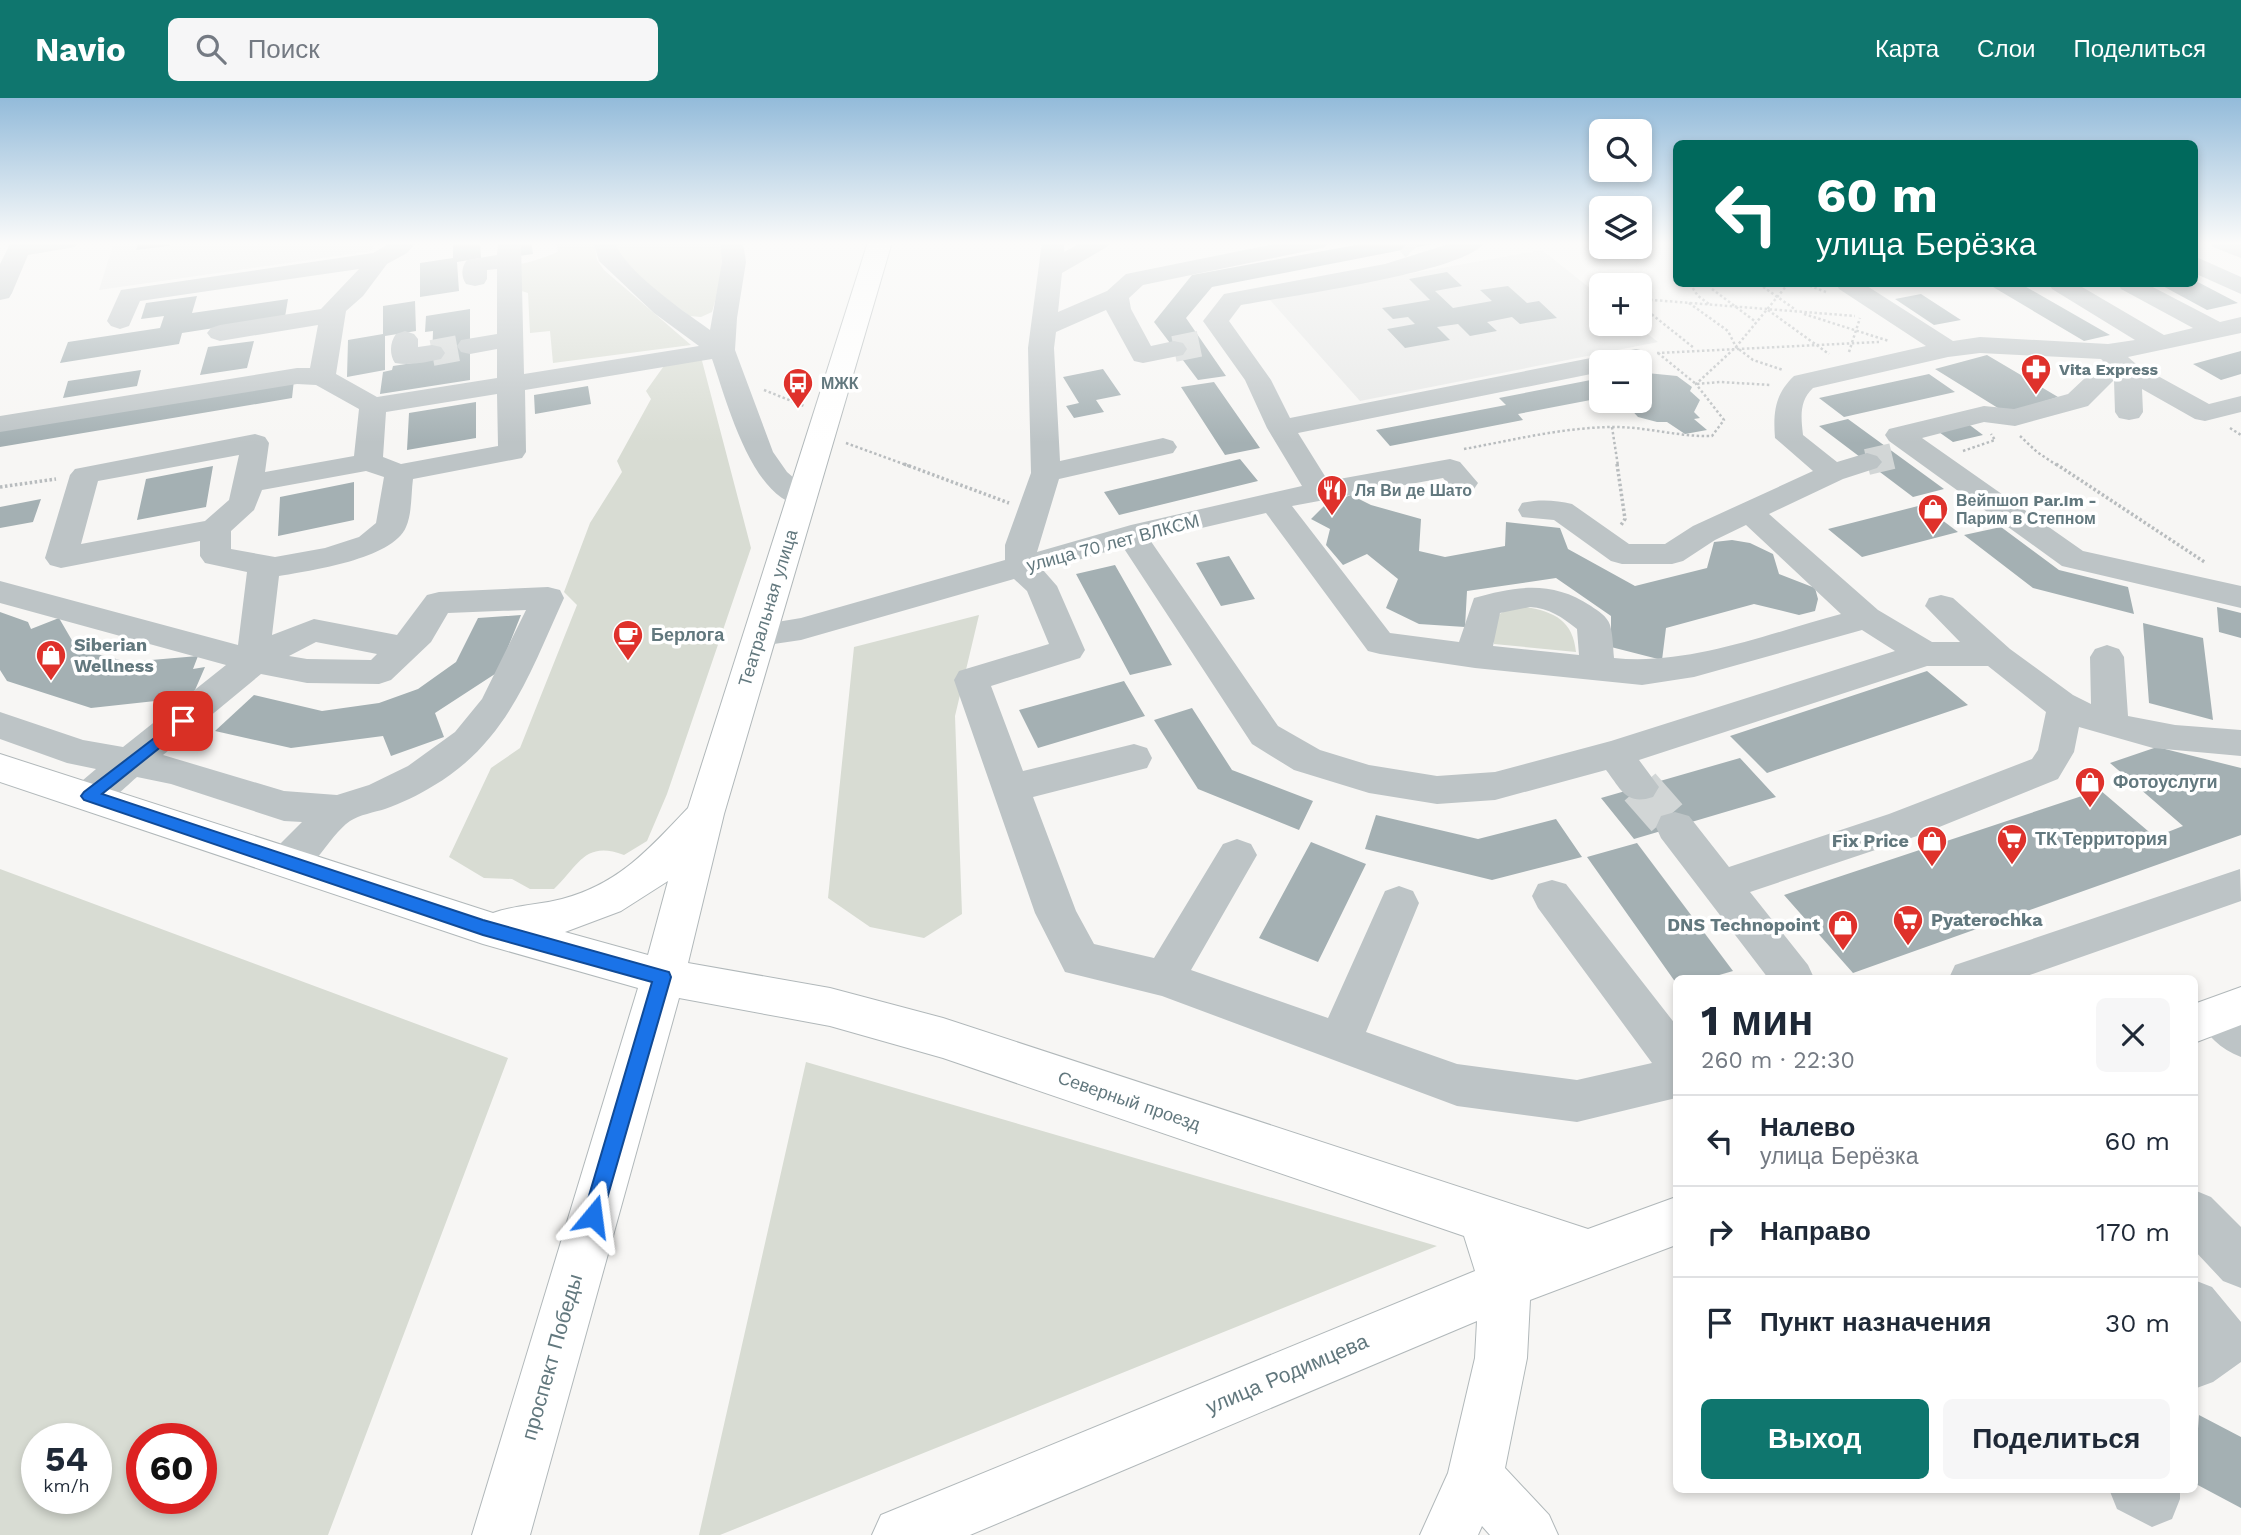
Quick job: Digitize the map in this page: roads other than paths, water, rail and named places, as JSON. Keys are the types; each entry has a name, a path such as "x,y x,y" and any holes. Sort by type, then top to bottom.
{"main road":[{"name":"Театральная улица","path":"663,977 705,814 860,309"},
{"name":"Северный проезд","path":"0,768 483,928 663,977 830,1007 943,1038 1589,1254"},
{"path":"483,928 537,924 602,903 662,863 705,814"},
{"name":"проспект Победы","path":"501,1535 663,977"},
{"path":"1450,1535 1475,1477 1502,1358 1505,1283 1483,1219"},
{"name":"улица Родимцева","path":"901,1535 1505,1283 1673,1224"},
{"path":"1475,1477 1529,1535"}],"street":[{"path":"120,321 125,309"},
{"path":"322,377 334,309"},
{"path":"249,484 368,462 398,473 512,452 510,309"},
{"path":"664,309 722,350"},
{"path":"726,309 722,350 759,453 777,478 802,498"},
{"path":"1045,309 1041,348 1046,473 1021,545 1021,568 1041,586 1068,650 971,680 1056,913 1080,959 1164,978 1457,1085 1577,1101 1673,1079"},
{"path":"1043,328 1086,309"},
{"path":"1118,309 1143,355 1174,349"},
{"path":"1225,309 1216,321 1258,380 1281,428 1320,491"},
{"path":"1876,309 1942,344"},
{"path":"2103,309 2161,344"},
{"path":"2186,309 2229,328"},
{"path":"220,333 333,315"},
{"path":"2229,328 2161,344 2118,361 2078,400 2015,418 1984,414 1899,435 1916,455 2073,559 2241,597"},
{"path":"405,338 404,357 432,353"},
{"path":"1203,343 1228,338"},
{"path":"470,346 511,340"},
{"path":"1833,473 1789,438 1786,407 1792,381 1804,382 1942,344 1980,345 2118,361 2205,413 2241,404"},
{"path":"0,424 297,376 322,377 373,406 722,350"},
{"path":"2118,361 2129,412"},
{"path":"1281,428 1589,366"},
{"path":"368,462 373,406"},
{"path":"255,443 249,484 243,504 215,529 61,558 85,475 255,443"},
{"path":"1046,473 1163,447"},
{"path":"1533,510 1560,512 1622,554 1672,554 1704,533 1833,473 1867,462"},
{"name":"улица 70 лет ВЛКСМ","path":"760,635 802,629 1131,535 1320,491 1450,468 1463,483"},
{"path":"215,529 216,556 275,568 329,557 370,544 391,527 398,473"},
{"path":"1274,503 1380,643 1475,656 1642,673 1693,665 1866,618"},
{"path":"1751,513 1866,618 1925,654"},
{"path":"1131,535 1265,735 1307,760 1369,779 1437,790 1496,786 1614,754 1925,654 1997,656"},
{"path":"89,796 254,661 257,610 264,567"},
{"path":"0,592 254,661 307,671 379,672 419,634 430,612 439,603 548,598 497,705 468,741 421,776 382,795 337,810 284,806 173,771 80,753 0,724"},
{"path":"1475,656 1476,635 1486,606 1514,597 1536,594 1573,609 1593,624 1598,668"},
{"path":"1941,606 1997,656 2066,708 2136,732 2207,743 2241,743"},
{"path":"2107,657 2110,724"},
{"path":"1721,886 1903,825 2045,769 2056,752 2066,708"},
{"path":"1614,754 1640,786"},
{"path":"1010,788 1133,758"},
{"path":"287,862 337,810"},
{"path":"1675,827 1791,975"},
{"path":"1164,978 1237,855"},
{"path":"1979,975 2241,885"},
{"path":"1552,896 1673,1055"},
{"path":"1339,1043 1399,903"},
{"path":"2198,1310 2224,1342 2198,1360"}],"tunnel":[{"path":"1174,349 1203,343"},
{"path":"432,353 470,346"},
{"path":"1867,462 1897,455"},
{"path":"1640,787 1675,827"}],"place":[{"name":"Vita Express","path":"2036,396"},
{"name":"МЖК","path":"798,410"},
{"name":"Ля Ви де Шато","path":"1332,517"},
{"name":"Вейпшоп Par.Im - Парим в Степном","path":"1933,536"},
{"name":"Берлога","path":"628,662"},
{"name":"Siberian Wellness","path":"51,682"},
{"name":"Фотоуслуги","path":"2090,809"},
{"name":"ТК Территория","path":"2012,866"},
{"name":"Fix Price","path":"1932,868"},
{"name":"Pyaterochka","path":"1908,947"},
{"name":"DNS Technopoint","path":"1843,952"}]}
